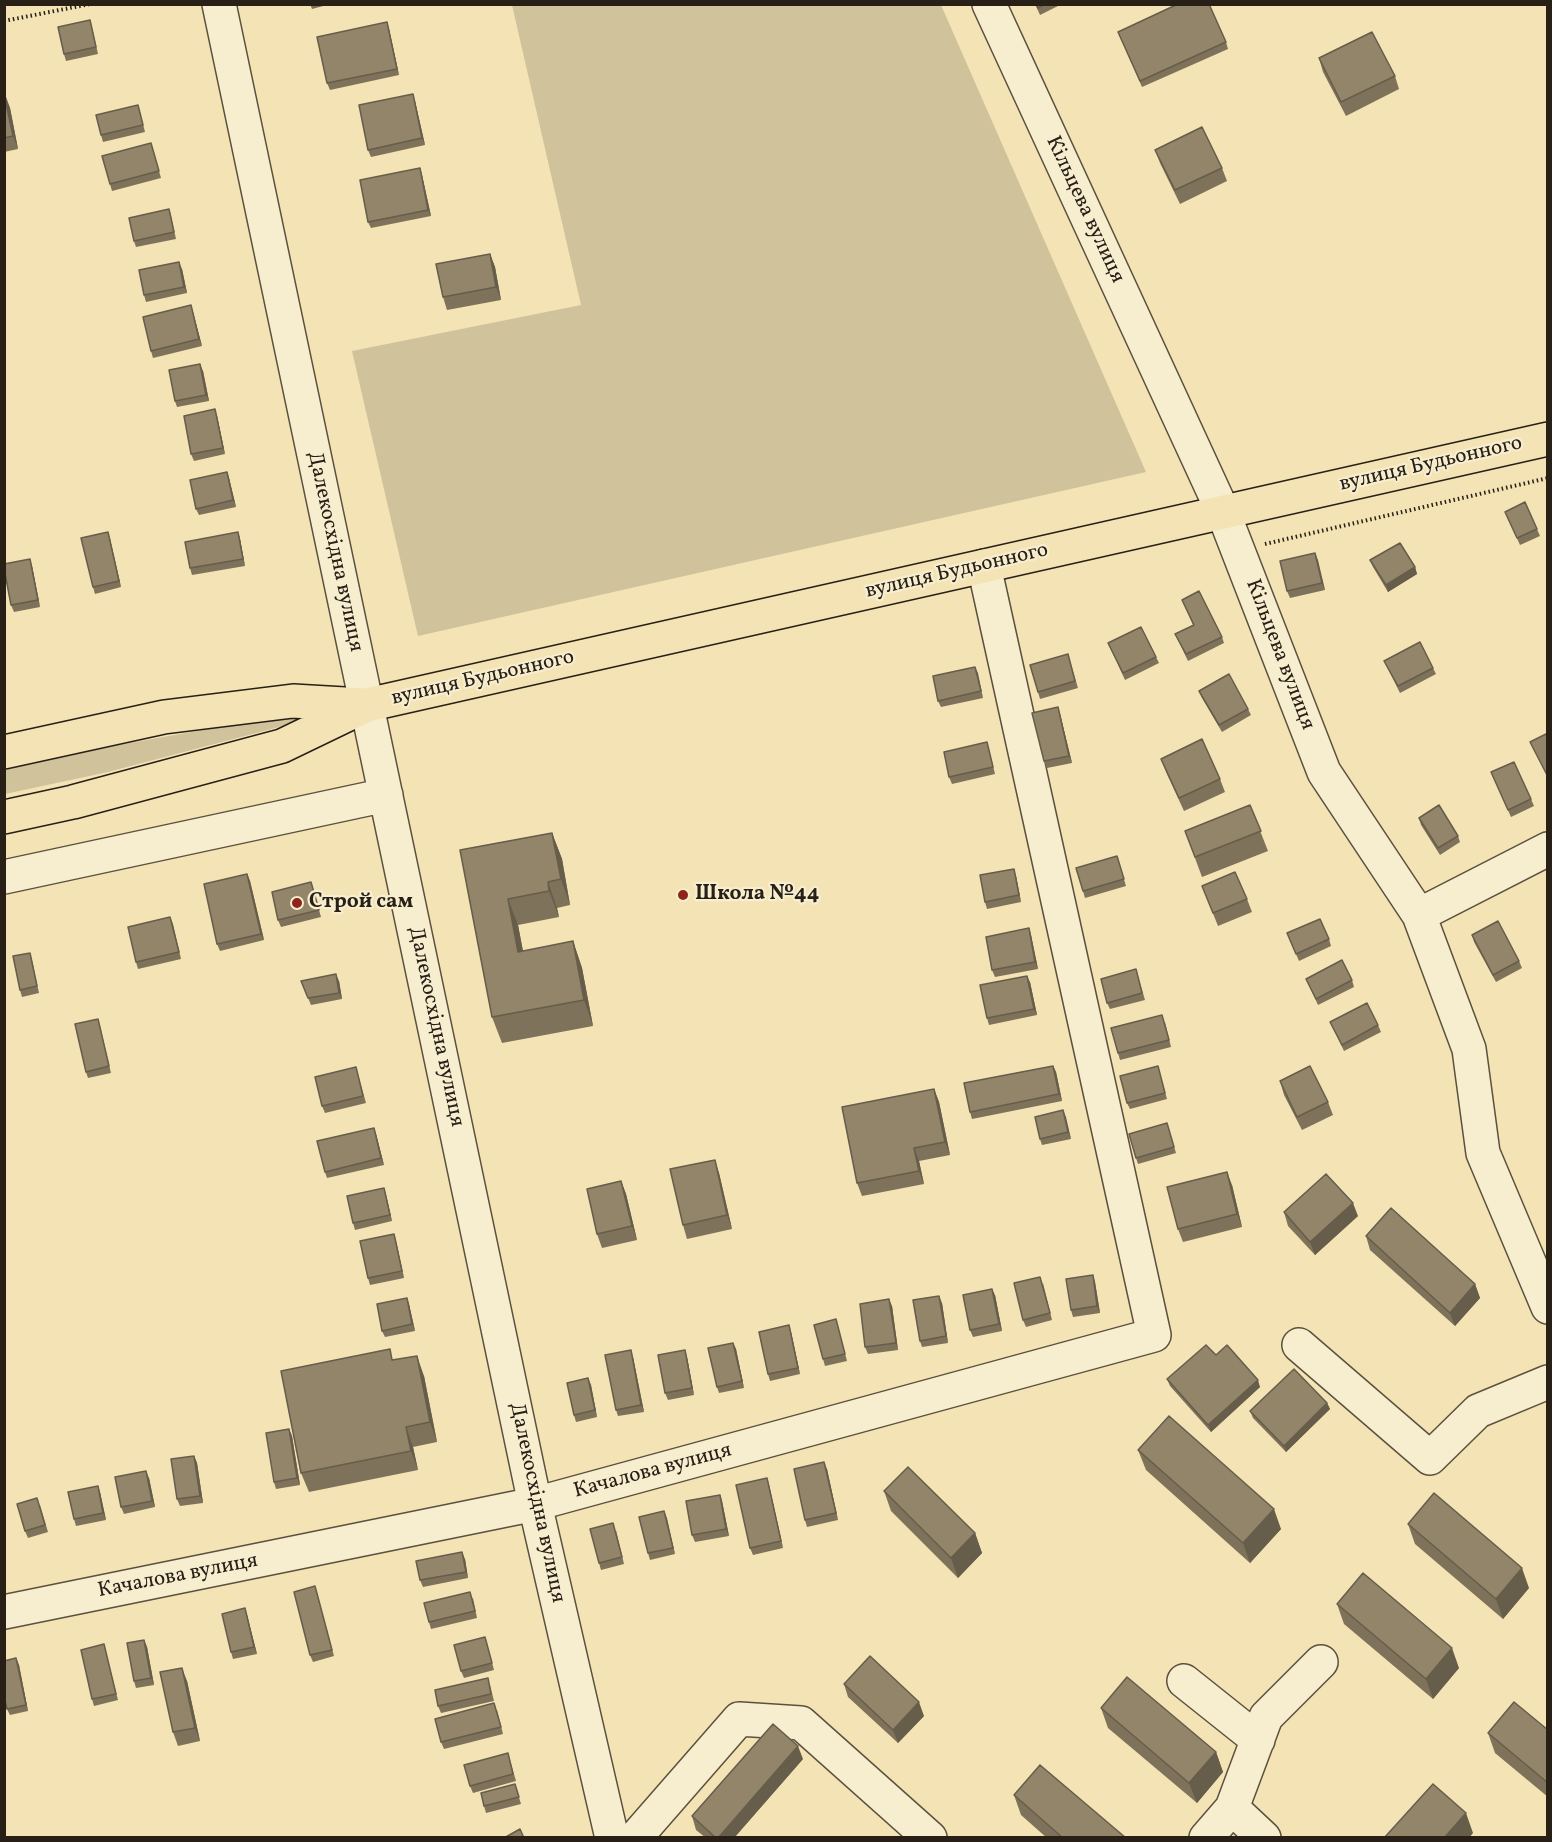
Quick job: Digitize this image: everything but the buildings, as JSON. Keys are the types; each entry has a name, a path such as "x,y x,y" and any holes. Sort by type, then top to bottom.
{"main road":[{"name":"вулиця Будьонного","path":"4,817 73,802 282,746 367,705 1548,439"},
{"name":"вулиця Будьонного","path":"4,752 164,717 293,701 367,705"}],"street":[{"name":"Далекосхідна вулиця","path":"219,4 535,1504 612,1838"},
{"name":"Кільцева вулиця","path":"989,4 1223,512 1324,772 1419,915 1469,1049 1483,1153 1548,1307"},
{"name":"Качалова вулиця","path":"4,1612 535,1504 1154,1335 984,567"},
{"path":"4,877 386,795"},
{"path":"1419,915 1548,849"},
{"path":"1299,1345 1430,1458 1478,1411 1548,1382"},
{"path":"1206,1838 1232,1808 1266,1717 1321,1662"},
{"path":"1184,1681 1258,1740"},
{"path":"635,1838 739,1719 801,1723 930,1838"},
{"path":"1232,1808 1264,1838"}],"path":[{"path":"4,21 90,4"},
{"path":"1238,550 1548,478"}],"shaded area":[{"path":"512,5 941,5 1146,472 418,636 352,351 581,305"},
{"path":"298,713 298,722 108,772 5,794 4,770 102,748"}],"place":[{"name":"Школа №44","path":"683,895"},
{"name":"Строй сам","path":"297,903"}]}
